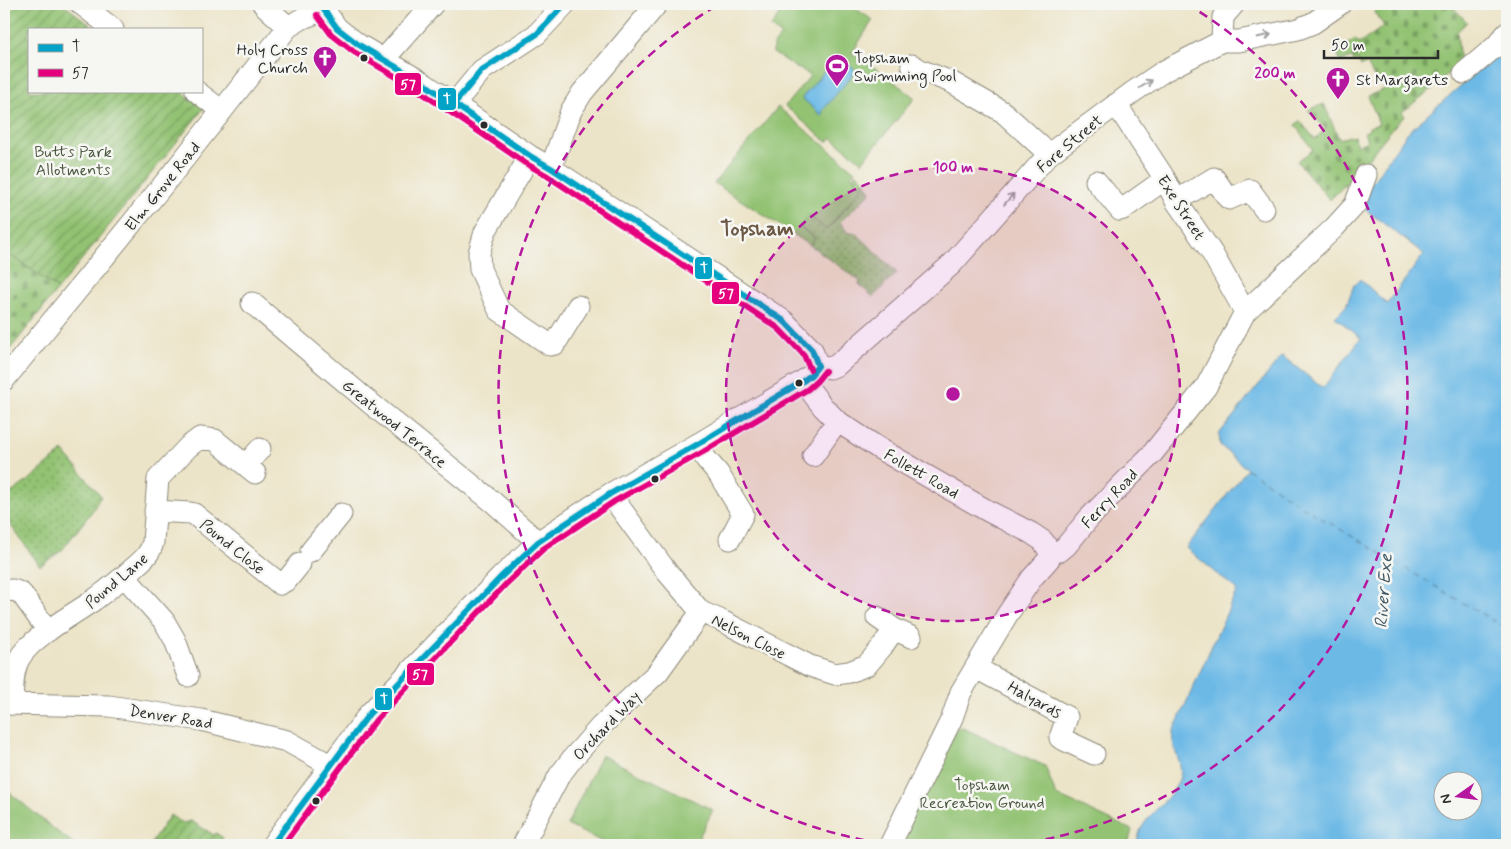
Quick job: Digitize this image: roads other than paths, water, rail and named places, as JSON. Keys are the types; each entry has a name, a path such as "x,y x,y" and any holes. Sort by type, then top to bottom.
{"street":[{"path":"81,4 112,28"},
{"path":"263,4 288,27"},
{"path":"384,59 433,4"},
{"path":"454,104 482,70 537,34 565,4"},
{"path":"551,168 571,111 582,92 657,4"},
{"path":"1222,41 1223,16 1234,4"},
{"name":"Fore Street","path":"818,366 830,368 837,364 952,264 1049,154 1116,104 1164,71 1222,41 1239,41 1298,29 1312,23 1340,4"},
{"path":"281,843 330,765 369,714 501,577 538,542 610,494 803,381 818,366 812,350 784,321 530,156 420,81 359,45 337,28 326,7"},
{"name":"Elm Grove Road","path":"4,380 288,27 326,7"},
{"path":"1464,73 1496,46 1507,32"},
{"path":"912,65 951,82 1003,112 1049,154"},
{"path":"197,92 222,111"},
{"name":"Exe Street","path":"1116,104 1165,179 1176,201 1212,253 1245,312"},
{"path":"530,156 485,232 479,253 480,269 499,310 550,345 555,344 578,306"},
{"name":"Ferry Road","path":"890,845 952,718 962,692 1007,615 1032,578 1049,559 1050,552 1060,551 1066,546 1089,518 1152,454 1206,387 1245,312 1334,228 1355,205 1366,175"},
{"path":"1176,201 1214,178 1229,199 1250,190 1264,209"},
{"path":"1096,181 1120,210 1165,179"},
{"name":"Greatwood Terrace","path":"252,303 493,502 538,542"},
{"name":"Follett Road","path":"803,381 837,421 880,449 988,511 1031,533 1043,541 1050,552"},
{"path":"813,456 837,421"},
{"name":"Pound Lane","path":"8,704 14,674 22,654 48,631 95,599 148,556 151,550 158,480 195,440 204,438 215,440 251,469 260,449"},
{"path":"698,444 744,514 730,539"},
{"name":"Nelson Close","path":"610,494 667,572 701,612 810,666 835,674 849,672 867,665 882,647 894,628"},
{"name":"Pound Close","path":"155,510 194,514 280,584 287,580 341,514"},
{"path":"124,576 164,620 175,640 188,676"},
{"path":"4,591 13,590 20,594 48,631"},
{"name":"Orchard Way","path":"523,845 559,776 601,726 658,672 701,612"},
{"name":"Halyards","path":"976,668 1067,717 1060,738 1094,754"},
{"name":"Denver Road","path":"8,704 109,706 201,720 287,742 330,765"}],"water":[{"name":"River Exe","path":"1507,45 1507,845 1136,845 1142,827 1173,791 1180,777 1180,766 1173,744 1173,732 1237,590 1186,548 1247,469 1220,445 1219,434 1282,356 1323,388 1361,338 1335,317 1346,306 1354,285 1360,279 1387,304 1424,254 1362,207 1371,184 1407,133"},
{"path":"838,55 856,71 822,111 821,115 802,98"}],"place":[{"name":"Holy Cross Church","path":"325,79"},
{"name":"Topsham Swimming Pool","path":"837,87"},
{"name":"St Margarets","path":"1338,100"}],"district":[{"name":"Topsham","path":"757,228"}],"park label":[{"name":"Butts Park Allotments","path":"73,160"},
{"name":"Topsham Recreation Ground","path":"982,793"}]}
